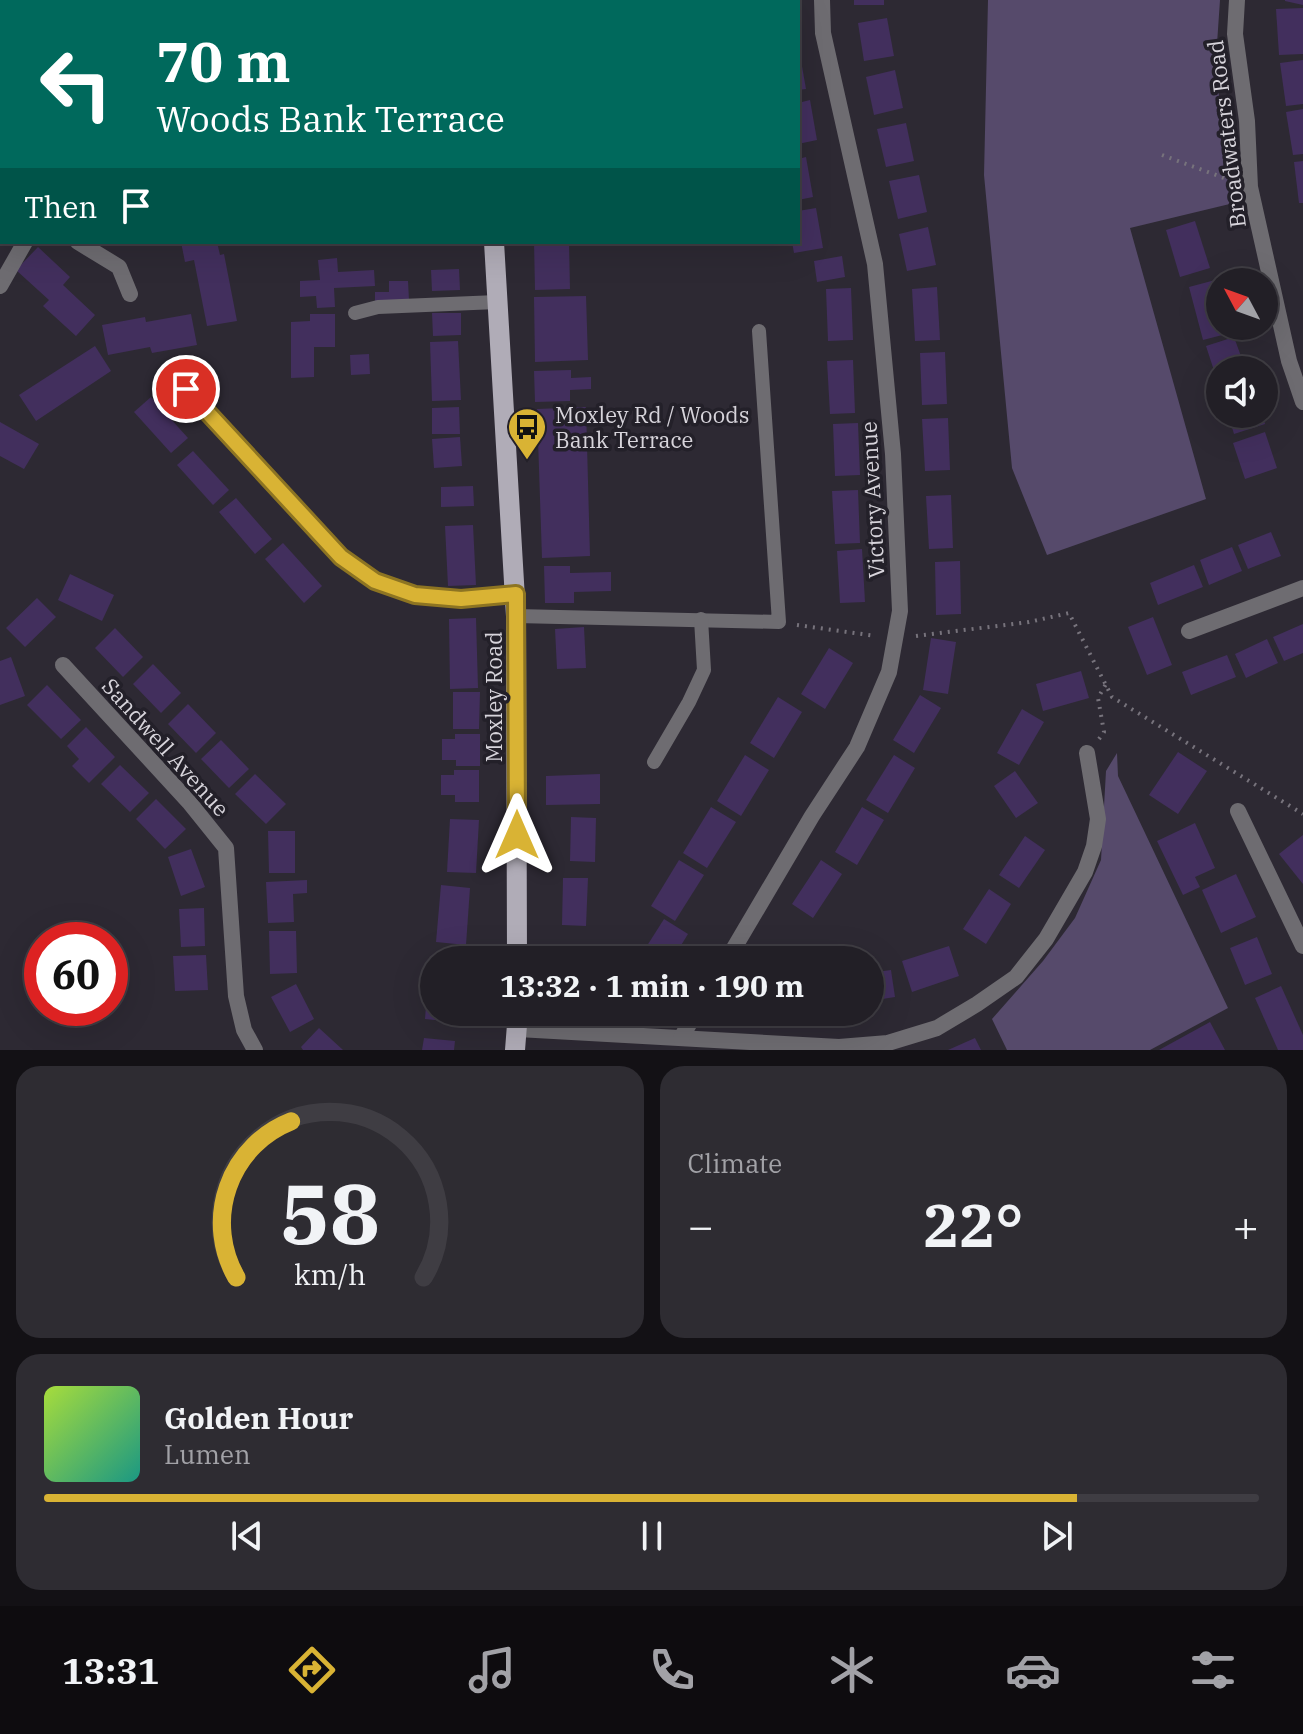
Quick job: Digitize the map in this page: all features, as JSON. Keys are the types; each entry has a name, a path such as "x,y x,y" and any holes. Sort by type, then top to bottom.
{"main road":[{"name":"Moxley Road","path":"494,244 516,594 517,946"},
{"path":"515,1050 517,1026"}],"street":[{"name":"Victory Avenue","path":"735,946 857,747 889,672 900,611 893,454 875,264 823,33 822,0"},
{"name":"Broadwaters Road","path":"1237,0 1235,34 1247,121 1250,187 1289,361 1303,402"},
{"path":"0,286 24,244"},
{"path":"81,244 119,267 130,294"},
{"path":"186,389 341,557 375,581 430,597 461,599 516,594"},
{"path":"1189,631 1303,588"},
{"name":"Sandwell Avenue","path":"63,665 189,802 226,848 236,996 244,1030 255,1050"},
{"path":"572,1026 681,1038 839,1047 888,1043 937,1028 1016,977 1046,939 1085,872 1094,846 1098,819 1087,753"},
{"path":"1238,811 1303,946"},
{"path":"681,1038 688,1026"}],"lane":[{"path":"355,313 378,307 497,302"},
{"path":"516,616 779,622 759,331"},
{"path":"654,762 704,670 701,619"}],"path":[{"path":"1162,155 1250,187"},
{"path":"779,622 895,639 1029,622 1069,613 1112,697 1303,814"},
{"path":"1087,753 1104,732 1098,698 1106,684"}],"shaded area":[{"path":"988,0 1220,0 1215,73 1238,202 1130,228 1206,499 1047,555 1012,468 984,175"},
{"path":"1117,753 1118,776 1228,1008 1150,1050 1007,1050 992,1019 1043,961 1075,918 1101,860 1106,771"}],"building":[{"path":"854,0 884,0 884,5 854,5"},
{"path":"1303,0 1303,5 1285,1"},
{"path":"1303,8 1303,54 1279,55 1276,9"},
{"path":"887,18 894,56 864,61 858,23"},
{"path":"800,55 806,89 800,90"},
{"path":"1303,60 1303,104 1286,106 1280,63"},
{"path":"895,70 903,108 874,115 866,77"},
{"path":"810,100 817,140 800,144 800,102"},
{"path":"1303,109 1303,154 1293,155 1286,112"},
{"path":"906,123 914,161 886,167 877,129"},
{"path":"806,157 813,197 800,200 800,158"},
{"path":"1303,161 1303,203 1299,203 1294,162"},
{"path":"919,175 927,212 898,219 889,181"},
{"path":"816,208 823,248 794,253 792,244 800,244 800,211"},
{"path":"1195,221 1210,268 1180,277 1166,230"},
{"path":"928,227 936,265 907,271 899,234"},
{"path":"181,244 217,244 220,255 224,254 237,321 207,326 194,260 185,262"},
{"path":"534,244 569,244 570,289 535,290"},
{"path":"38,247 70,277 63,285 95,315 76,336 43,306 49,300 16,270"},
{"path":"842,256 845,277 817,282 814,261"},
{"path":"337,258 338,272 374,270 375,286 334,288 335,307 317,308 316,296 300,297 300,281 320,280 318,260"},
{"path":"459,269 460,290 432,291 431,270"},
{"path":"389,281 408,281 409,300 375,301 375,292 389,292"},
{"path":"1206,282 1206,339 1203,340 1189,287"},
{"path":"937,287 940,340 915,341 912,289"},
{"path":"851,288 853,340 828,341 826,289"},
{"path":"586,296 588,360 535,362 534,297"},
{"path":"432,313 461,313 461,335 433,336"},
{"path":"191,314 197,345 152,353 150,347 108,355 102,325 145,317 146,322"},
{"path":"310,314 335,314 335,347 314,347 314,377 291,378 291,322 310,321"},
{"path":"1235,340 1241,356 1209,356 1206,346"},
{"path":"458,341 461,400 432,401 430,342"},
{"path":"95,346 111,371 36,421 19,395"},
{"path":"945,352 947,404 922,405 920,353"},
{"path":"369,354 370,374 351,375 350,355"},
{"path":"853,360 855,413 830,414 827,361"},
{"path":"571,370 571,378 591,377 591,389 570,390 570,401 535,402 534,371"},
{"path":"151,397 188,438 171,453 134,412"},
{"path":"459,407 460,434 432,434 432,408"},
{"path":"586,407 590,556 542,558 537,409"},
{"path":"948,418 950,470 925,471 922,419"},
{"path":"0,422 39,444 24,469 0,456"},
{"path":"858,423 860,475 835,476 833,424"},
{"path":"1232,428 1253,428 1234,434"},
{"path":"1265,432 1277,468 1245,479 1233,443"},
{"path":"460,437 462,466 434,468 432,439"},
{"path":"193,451 229,490 213,505 177,465"},
{"path":"473,486 474,506 441,507 441,487"},
{"path":"858,490 860,543 835,544 832,491"},
{"path":"951,495 953,548 929,549 926,496"},
{"path":"236,498 272,539 255,554 219,512"},
{"path":"473,525 476,585 448,586 445,526"},
{"path":"1271,532 1281,556 1248,569 1238,545"},
{"path":"283,543 322,586 304,603 265,559"},
{"path":"1232,547 1242,571 1209,585 1200,560"},
{"path":"862,549 865,602 840,603 837,551"},
{"path":"960,561 961,614 936,615 935,562"},
{"path":"1194,565 1203,587 1158,605 1150,583"},
{"path":"544,566 570,566 570,573 611,572 611,591 574,592 574,603 545,603"},
{"path":"70,574 114,595 102,621 58,600"},
{"path":"37,598 56,617 25,647 6,628"},
{"path":"1153,617 1172,665 1147,675 1128,627"},
{"path":"476,618 478,688 450,689 449,619"},
{"path":"1303,624 1303,653 1284,661 1273,637"},
{"path":"584,627 586,668 557,669 555,629"},
{"path":"115,628 143,657 123,677 95,648"},
{"path":"931,638 956,642 948,694 923,690"},
{"path":"1267,639 1278,663 1246,678 1235,654"},
{"path":"829,648 853,663 825,709 801,694"},
{"path":"1227,655 1236,677 1191,695 1182,672"},
{"path":"11,657 25,696 0,705 0,661"},
{"path":"153,664 181,693 161,713 133,684"},
{"path":"1081,671 1089,698 1043,711 1036,684"},
{"path":"47,685 81,720 61,739 27,705"},
{"path":"453,692 480,692 479,729 453,729"},
{"path":"920,695 941,708 914,753 893,740"},
{"path":"778,697 802,712 774,758 750,743"},
{"path":"188,704 216,733 196,753 168,724"},
{"path":"1022,709 1044,722 1019,765 997,753"},
{"path":"86,727 115,757 89,783 72,766 79,759 67,746"},
{"path":"455,734 480,734 480,766 456,766 456,760 442,760 442,739 455,739"},
{"path":"221,740 249,769 229,788 201,759"},
{"path":"1178,752 1207,771 1178,814 1149,795"},
{"path":"745,755 769,770 741,816 717,801"},
{"path":"894,755 915,768 888,813 866,800"},
{"path":"120,765 149,793 130,812 101,784"},
{"path":"454,770 479,770 479,802 455,802 455,795 441,795 441,775 454,775"},
{"path":"1015,771 1038,803 1016,818 994,786"},
{"path":"255,774 286,804 266,824 235,794"},
{"path":"600,774 600,804 546,805 546,776"},
{"path":"156,799 186,829 165,849 136,819"},
{"path":"711,807 736,822 707,868 683,853"},
{"path":"862,807 884,820 857,865 835,852"},
{"path":"571,817 596,818 595,862 570,861"},
{"path":"450,819 479,820 476,873 447,872"},
{"path":"1195,823 1215,868 1195,877 1200,887 1183,895 1157,841"},
{"path":"268,831 295,831 295,873 269,873"},
{"path":"1303,835 1303,884 1279,854"},
{"path":"1025,836 1045,850 1019,888 999,875"},
{"path":"191,849 205,887 181,896 168,857"},
{"path":"679,860 704,875 675,921 651,906"},
{"path":"821,860 842,874 813,918 792,904"},
{"path":"1236,874 1256,917 1221,933 1202,890"},
{"path":"563,878 588,878 586,926 562,925"},
{"path":"307,880 307,893 293,894 294,922 268,923 266,882"},
{"path":"441,885 470,888 466,945 436,942"},
{"path":"989,889 1011,904 986,944 963,929"},
{"path":"204,908 205,946 181,947 179,909"},
{"path":"664,919 688,934 681,946 647,946"},
{"path":"269,931 296,931 297,973 270,974"},
{"path":"1257,937 1272,974 1245,985 1230,948"},
{"path":"949,946 959,976 912,992 902,961"},
{"path":"206,955 208,990 175,991 173,956"},
{"path":"891,970 895,997 884,999 884,971"},
{"path":"296,984 314,1019 290,1032 271,997"},
{"path":"1281,986 1303,1035 1303,1050 1278,1050 1255,998"},
{"path":"1210,1022 1225,1050 1159,1050"},
{"path":"319,1028 343,1050 303,1050 301,1047"},
{"path":"424,1038 455,1041 454,1050 422,1050"},
{"path":"975,1038 981,1050 948,1050"}],"place":[{"name":"Moxley Rd / Woods Bank Terrace","path":"527,461"}],"route":[{"path":"186,389 341,557 375,581 415,595 461,599 516,594 517,835"}]}
